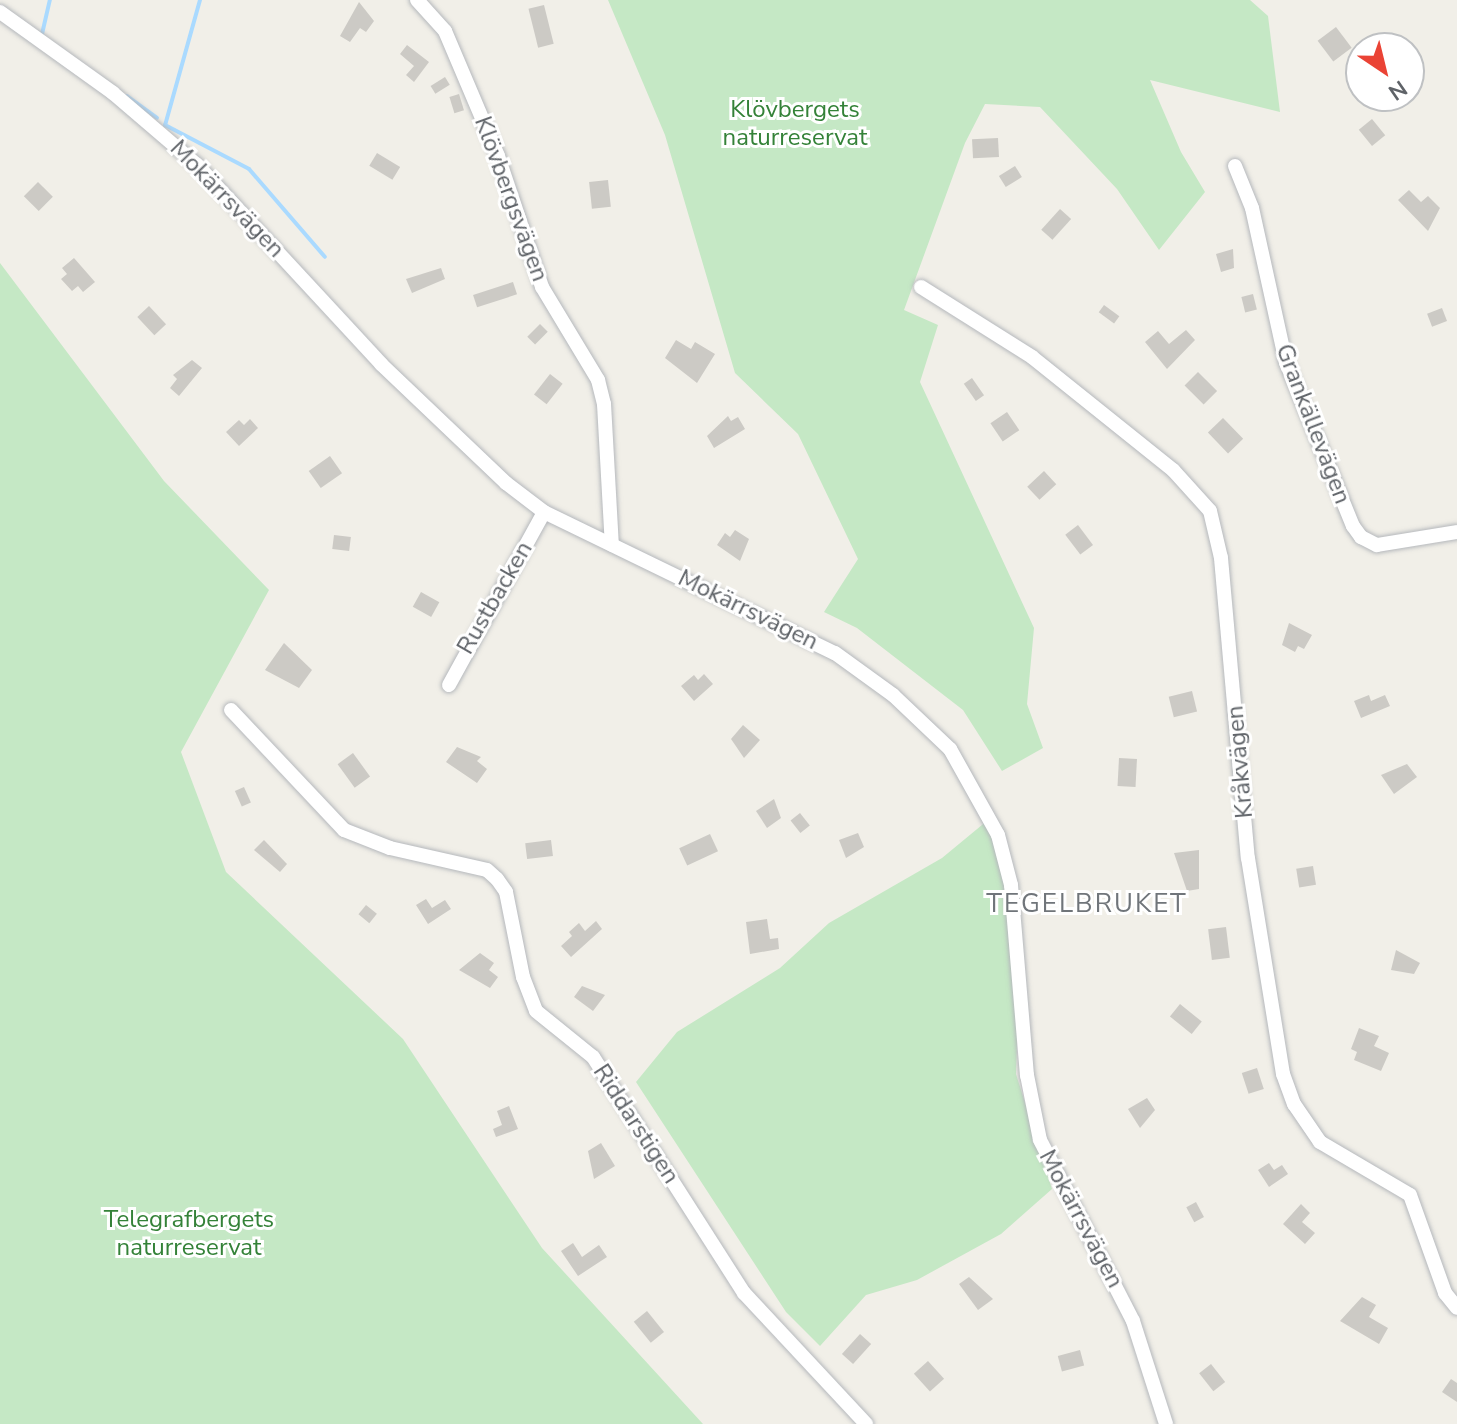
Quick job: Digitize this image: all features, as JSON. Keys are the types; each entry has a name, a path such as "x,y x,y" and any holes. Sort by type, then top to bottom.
{"street":[{"name":"Klövbergsvägen","path":"417,0 445,31 498,156 542,287 598,380 604,404 612,545"},
{"name":"Mokärrsvägen","path":"0,12 113,93 197,165 381,364 506,483 544,512 835,653 936,733 965,770 998,835 1011,885 1027,1075 1040,1140 1133,1321 1166,1424"},
{"name":"Grankällevägen","path":"1235,166 1252,208 1286,362 1353,526 1361,537 1377,545 1457,532"},
{"name":"Kråkvägen","path":"921,287 1032,357 1173,470 1210,511 1221,558 1250,873 1283,1074 1294,1104 1320,1142 1410,1195 1445,1293 1457,1308"},
{"name":"Rustbacken","path":"449,685 544,512"},
{"name":"Riddarstigen","path":"231,710 344,830 390,848 487,870 497,879 506,892 523,977 536,1011 593,1057 744,1293 866,1424"}],"green space":[{"name":"Klövbergets naturreservat","path":"608,0 1250,0 1268,16 1280,112 1150,80 1181,152 1205,192 1159,250 1117,189 1040,107 985,104 965,143 904,310 938,325 920,382 1034,628 1027,704 1043,748 1002,771 963,710 857,628 824,612 858,559 798,434 735,373 665,135"},
{"name":"Telegrafbergets naturreservat","path":"0,263 164,481 269,590 181,752 226,872 403,1039 542,1248 703,1424 0,1424"},
{"path":"988,820 1007,886 1019,985 1016,1074 1052,1189 1001,1234 917,1280 866,1295 820,1346 786,1312 636,1082 677,1032 780,968 829,923 942,858"}],"building":[{"path":"359,2 374,21 366,32 360,28 350,42 340,36"},
{"path":"544,5 554,44 538,48 528,9"},
{"path":"1336,27 1345,39 1345,53 1333,62 1318,41"},
{"path":"407,45 429,62 414,82 406,75 414,66 400,54"},
{"path":"445,77 450,85 435,94 431,86"},
{"path":"459,94 464,110 454,113 449,97"},
{"path":"1372,119 1385,135 1372,146 1359,130"},
{"path":"998,138 999,157 973,158 972,139"},
{"path":"377,153 400,167 392,180 369,166"},
{"path":"1015,166 1022,177 1006,187 999,176"},
{"path":"608,180 611,207 592,209 589,182"},
{"path":"38,182 53,197 39,211 24,196"},
{"path":"1409,190 1421,202 1428,196 1440,208 1428,231 1398,200"},
{"path":"1060,209 1071,219 1052,240 1041,230"},
{"path":"1233,249 1234,268 1221,272 1216,254"},
{"path":"74,258 95,282 83,292 78,286 72,291 61,279 67,274 62,268"},
{"path":"441,268 445,279 412,293 406,279"},
{"path":"513,282 517,294 477,307 473,295"},
{"path":"1253,294 1257,310 1245,312 1241,297"},
{"path":"1104,305 1119,316 1114,323 1099,312"},
{"path":"149,306 166,324 154,335 137,317"},
{"path":"1442,308 1447,321 1432,327 1427,314"},
{"path":"540,324 548,332 535,345 527,337"},
{"path":"1186,330 1195,340 1167,369 1145,342 1158,331 1169,344"},
{"path":"676,340 691,349 695,342 715,354 697,383 665,358"},
{"path":"192,360 202,368 179,396 170,388 177,379 173,375"},
{"path":"1198,372 1217,391 1204,405 1185,385"},
{"path":"550,374 563,384 547,404 534,394"},
{"path":"972,378 984,395 976,401 964,384"},
{"path":"1007,412 1019,430 1003,441 990,423"},
{"path":"728,416 731,421 738,417 745,429 714,448 707,436"},
{"path":"1223,418 1243,439 1228,453 1208,433"},
{"path":"250,419 258,428 239,446 226,432 239,420 244,425"},
{"path":"330,456 342,473 321,488 309,471"},
{"path":"1044,471 1056,484 1039,500 1027,487"},
{"path":"1078,525 1093,545 1080,555 1065,535"},
{"path":"735,530 749,539 740,561 717,545 725,533 730,537"},
{"path":"334,535 351,537 349,551 332,549"},
{"path":"421,592 439,602 431,617 413,607"},
{"path":"1289,623 1312,635 1304,649 1298,646 1295,652 1282,645"},
{"path":"284,643 312,670 299,688 265,670"},
{"path":"704,674 713,684 694,701 681,686 694,675 698,680"},
{"path":"1192,691 1197,711 1174,717 1169,697"},
{"path":"1369,695 1371,701 1385,695 1390,706 1361,718 1354,701"},
{"path":"743,725 760,740 744,758 731,739"},
{"path":"457,747 481,757 477,761 487,769 477,783 446,762"},
{"path":"353,753 370,776 355,788 338,764"},
{"path":"1119,758 1137,759 1136,787 1118,786"},
{"path":"1407,764 1417,777 1394,794 1381,775"},
{"path":"244,787 251,803 242,807 235,791"},
{"path":"774,799 781,818 767,828 756,811"},
{"path":"800,813 810,826 800,833 791,820"},
{"path":"858,833 864,847 846,858 839,840"},
{"path":"710,834 718,851 687,866 679,848"},
{"path":"264,840 287,864 280,872 254,850"},
{"path":"551,840 553,856 527,859 525,843"},
{"path":"1199,850 1199,889 1187,891 1174,853"},
{"path":"1313,866 1316,885 1299,887 1296,869"},
{"path":"426,899 432,908 445,900 451,909 428,924 416,905"},
{"path":"366,905 377,914 369,923 358,914"},
{"path":"767,919 770,939 778,938 779,949 750,954 746,922"},
{"path":"596,921 602,929 571,957 561,946 572,936 569,932 579,923 585,931"},
{"path":"1226,927 1230,958 1212,960 1208,929"},
{"path":"1396,950 1420,963 1414,974 1391,970"},
{"path":"480,953 494,963 489,970 498,977 490,988 459,970"},
{"path":"582,986 605,995 593,1011 574,997"},
{"path":"1180,1004 1202,1022 1192,1034 1170,1016"},
{"path":"1359,1028 1379,1036 1374,1046 1389,1053 1381,1071 1354,1060 1357,1052 1351,1049"},
{"path":"1257,1068 1264,1089 1249,1094 1242,1073"},
{"path":"1147,1098 1155,1110 1140,1128 1128,1109"},
{"path":"509,1106 518,1129 496,1137 493,1129 502,1125 497,1111"},
{"path":"601,1143 615,1166 594,1179 588,1151"},
{"path":"1269,1163 1274,1170 1282,1165 1288,1174 1269,1187 1258,1170"},
{"path":"1196,1202 1204,1217 1194,1222 1186,1207"},
{"path":"1301,1204 1310,1213 1302,1222 1315,1233 1305,1244 1283,1224"},
{"path":"573,1243 582,1257 599,1245 607,1257 578,1276 561,1251"},
{"path":"969,1277 993,1299 978,1310 959,1284"},
{"path":"1362,1297 1376,1305 1369,1317 1388,1328 1379,1344 1340,1321"},
{"path":"647,1311 664,1332 651,1343 634,1322"},
{"path":"860,1334 871,1344 853,1364 842,1354"},
{"path":"1080,1350 1084,1365 1062,1371 1058,1356"},
{"path":"928,1361 944,1379 930,1392 914,1374"},
{"path":"1211,1364 1225,1382 1213,1391 1199,1373"},
{"path":"1451,1379 1457,1383 1457,1402 1442,1392"}],"waterway":[{"path":"42,34 50,0"},
{"path":"200,0 165,125 249,169 325,257"},
{"path":"127,96 157,118"}],"district":[{"name":"TEGELBRUKET","path":"1087,904"}]}
